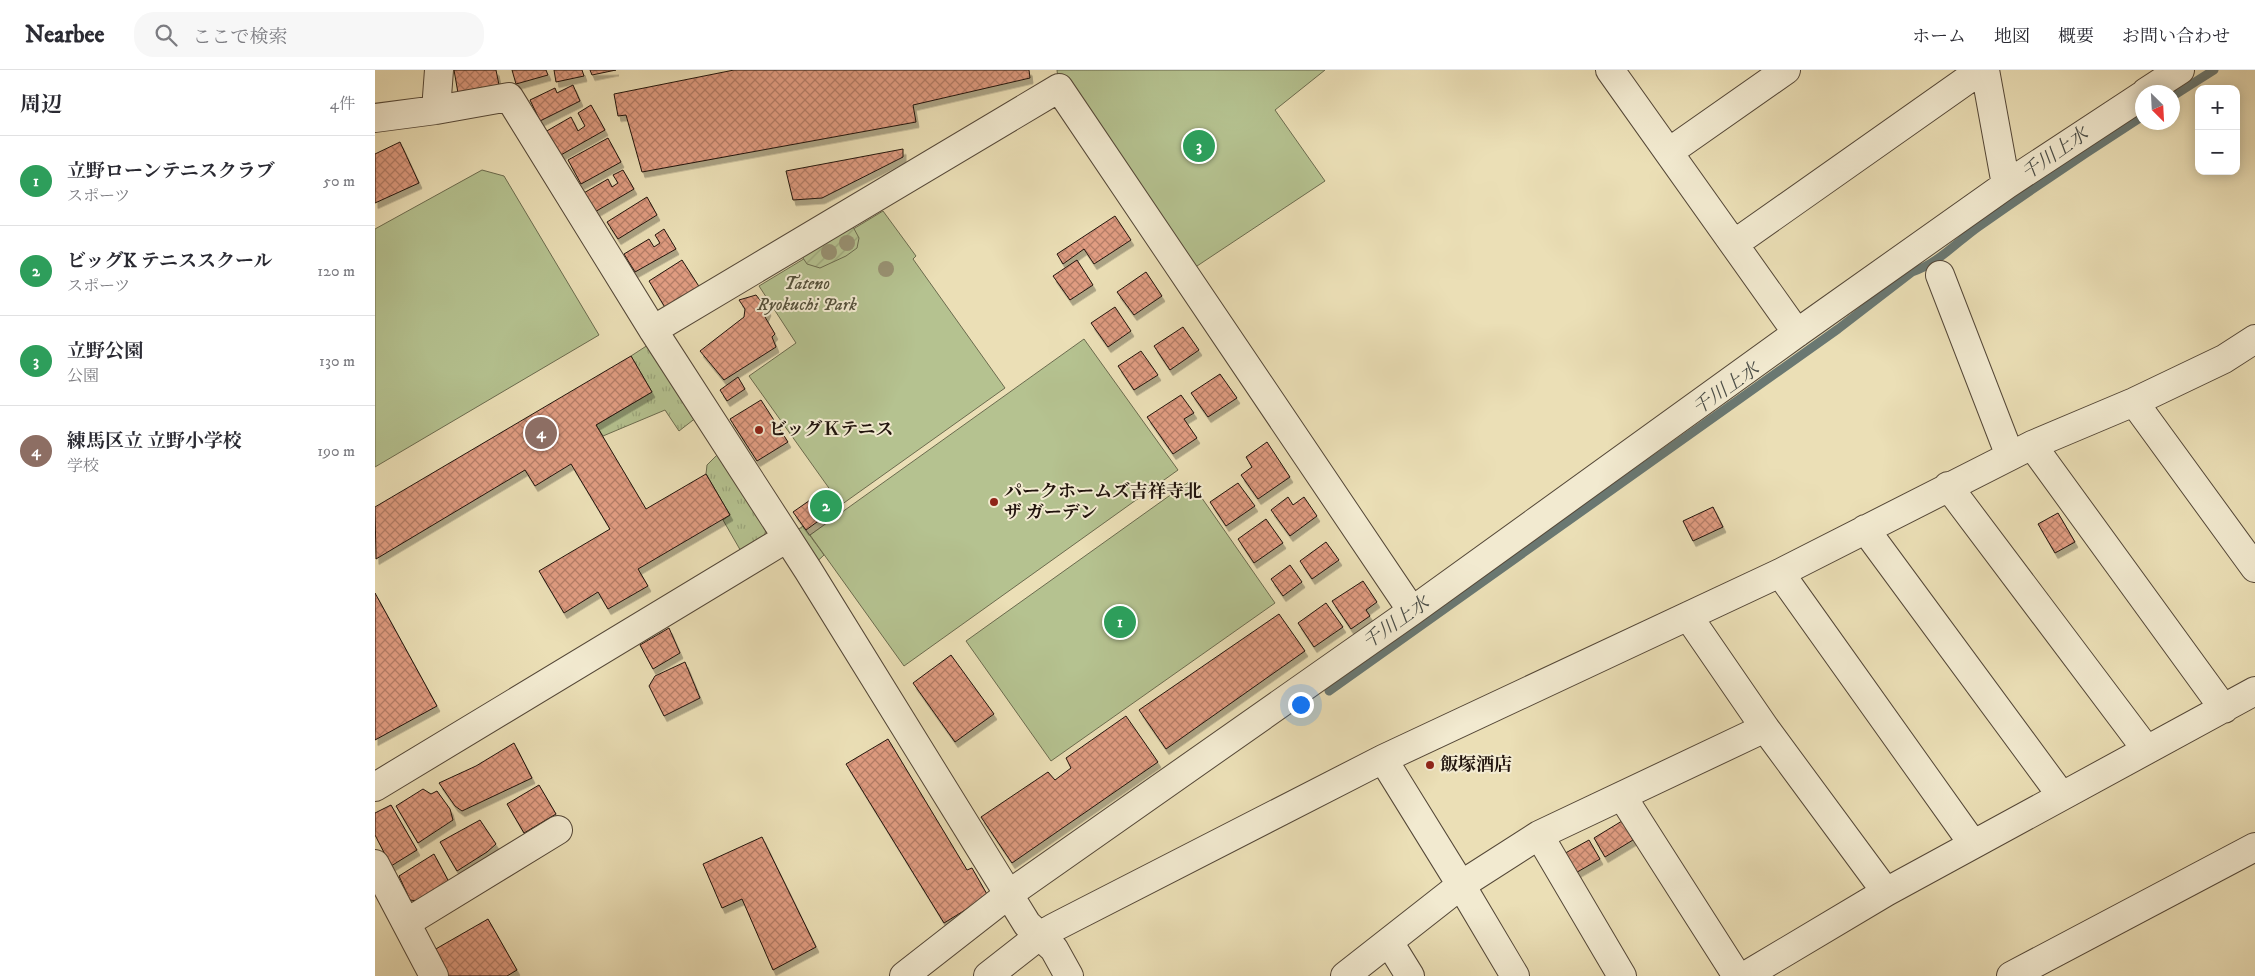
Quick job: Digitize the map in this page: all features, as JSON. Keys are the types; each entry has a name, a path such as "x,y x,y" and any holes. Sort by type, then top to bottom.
{"street":[{"path":"436,110 439,70"},
{"path":"1611,70 1797,333"},
{"path":"1669,152 1786,70"},
{"path":"1733,244 1983,70 2006,185"},
{"path":"2157,85 2180,70"},
{"path":"653,330 1059,88 1412,611"},
{"path":"375,118 436,110 509,97 653,330 787,538 1027,924 1053,949 1069,976"},
{"path":"904,976 1009,894 1412,611 1797,333 2006,185 2135,100"},
{"path":"1940,275 2021,450 2224,709"},
{"path":"988,976 1039,936 1383,760 1780,572 2021,450 2134,402 2224,359 2255,338"},
{"path":"2134,402 2255,568"},
{"path":"1948,486 2145,749"},
{"path":"1865,529 2061,795"},
{"path":"375,787 787,538"},
{"path":"1780,572 1973,844"},
{"path":"1687,616 1765,728 1886,892"},
{"path":"1745,976 1886,892 2145,749 2224,709 2255,690"},
{"path":"1345,976 1461,885 1539,835 1765,728"},
{"path":"1383,760 1515,976"},
{"path":"1622,796 1737,976"},
{"path":"406,923 558,830"},
{"path":"1539,835 1622,976"},
{"path":"2011,976 2255,847"},
{"path":"375,864 434,976"},
{"path":"1389,942 1410,976"}],"green space":[{"path":"1057,70 1325,70 1275,110 1325,181 1185,274 1059,88"},
{"path":"482,170 504,176 599,335 375,467 375,229"},
{"name":"Tateno Ryokuchi Park","path":"883,211 916,256 913,259 1005,388 841,505 749,376 796,343 759,286"},
{"path":"852,225 859,238 857,248 846,256 820,268 807,264 801,255"},
{"name":"パークホームズ吉祥寺北 ザ ガーデン","path":"1084,339 1178,470 904,666 810,535"},
{"path":"651,343 697,417 679,431 665,410 603,436 596,425 652,392 631,356"},
{"path":"719,453 766,528 764,540 742,553 723,520 730,515 706,474 707,465"},
{"path":"1190,481 1275,603 1051,761 966,641"},
{"path":"803,526 824,555 808,570 787,538"}],"building":[{"path":"454,70 496,70 499,85 458,93"},
{"path":"512,70 546,70 548,75 516,84"},
{"path":"554,70 582,70 584,76 556,82"},
{"path":"590,70 616,70 592,75"},
{"path":"734,70 1029,70 1030,78 913,105 916,122 642,172 626,115 618,116 614,94"},
{"path":"573,85 580,101 540,121 530,100 555,88 557,93"},
{"path":"591,105 605,130 559,156 545,132 571,117 578,131 585,126 578,113"},
{"path":"608,138 621,162 581,184 568,160"},
{"path":"400,142 419,183 375,203 375,154"},
{"path":"903,149 903,157 822,198 793,200 786,171"},
{"path":"623,170 634,189 593,213 582,194 608,179 612,187 618,183 613,175"},
{"path":"647,197 657,215 618,239 607,222"},
{"path":"1115,216 1131,240 1094,264 1084,249 1063,264 1057,254"},
{"path":"664,229 676,249 635,272 624,254 649,239 654,247 660,243 655,235"},
{"path":"682,260 700,288 666,309 649,281"},
{"path":"1077,260 1093,285 1070,300 1053,276"},
{"path":"1146,272 1162,296 1134,315 1117,292"},
{"path":"756,295 768,310 765,317 775,334 772,337 776,347 724,380 700,351 744,317 745,309 739,300"},
{"path":"1115,307 1131,331 1108,347 1091,323"},
{"path":"1183,327 1199,350 1170,370 1154,346"},
{"path":"1141,351 1158,375 1134,390 1118,366"},
{"path":"631,356 652,392 596,425 646,509 706,474 730,515 638,569 648,586 608,609 598,592 564,613 539,571 610,529 571,464 535,486 525,470 376,559 375,507"},
{"path":"1220,374 1237,398 1208,417 1191,393"},
{"path":"738,377 745,389 727,401 720,390"},
{"path":"1181,395 1194,413 1184,419 1197,438 1173,454 1147,417"},
{"name":"ビッグＫテニス","path":"761,400 788,442 757,461 730,419"},
{"path":"1267,442 1290,477 1258,499 1241,475 1252,467 1246,457"},
{"path":"1238,483 1255,506 1226,526 1210,502"},
{"path":"826,489 839,506 806,530 793,512"},
{"path":"1288,497 1293,505 1304,497 1317,516 1290,536 1271,510"},
{"path":"1713,507 1723,527 1693,541 1683,521"},
{"path":"2058,513 2075,542 2055,553 2038,524"},
{"path":"1266,519 1283,543 1254,563 1238,539"},
{"path":"1326,542 1339,560 1312,579 1300,561"},
{"path":"1290,565 1302,582 1283,596 1271,579"},
{"path":"1363,581 1377,602 1366,610 1370,616 1351,629 1332,601"},
{"path":"375,593 437,706 375,740"},
{"path":"1326,603 1343,627 1314,647 1298,623"},
{"path":"1279,614 1305,651 1166,749 1139,710"},
{"path":"669,628 680,653 653,669 640,645"},
{"path":"951,655 994,714 955,742 913,683"},
{"path":"685,662 700,698 664,716 649,686 655,676"},
{"path":"1126,716 1158,762 1012,863 981,817 1048,772 1055,780 1071,768 1066,758"},
{"path":"888,739 967,870 972,868 988,896 944,923 846,764"},
{"path":"514,743 532,778 462,811 455,806 439,783 476,766"},
{"path":"539,785 556,814 524,833 507,804"},
{"path":"423,789 431,794 437,791 450,809 453,820 418,843 396,806"},
{"path":"391,805 417,850 391,866 375,835 375,813"},
{"path":"480,820 496,844 457,871 440,842"},
{"path":"1622,821 1633,840 1605,857 1594,838"},
{"path":"762,837 816,947 773,970 742,899 722,908 703,864"},
{"path":"1589,840 1600,859 1572,875 1560,856"},
{"path":"434,854 449,882 418,901 410,900 399,876"},
{"path":"488,919 517,970 507,976 448,976 434,950"}],"waterway":[{"name":"千川上水","path":"2180,92 2214,70"},
{"name":"千川上水","path":"1329,691 1838,329 1912,272 1930,264 1998,213 2135,121"}],"place":[{"name":"立野公園","path":"1199,146"},
{"name":"ビッグＫテニス","path":"759,430"},
{"name":"練馬区立 立野小学校","path":"541,433"},
{"name":"パークホームズ吉祥寺北 ザ ガーデン","path":"994,502"},
{"name":"ビッグK テニススクール","path":"826,506"},
{"name":"立野ローンテニスクラブ","path":"1120,622"},
{"name":"飯塚酒店","path":"1430,765"}]}
